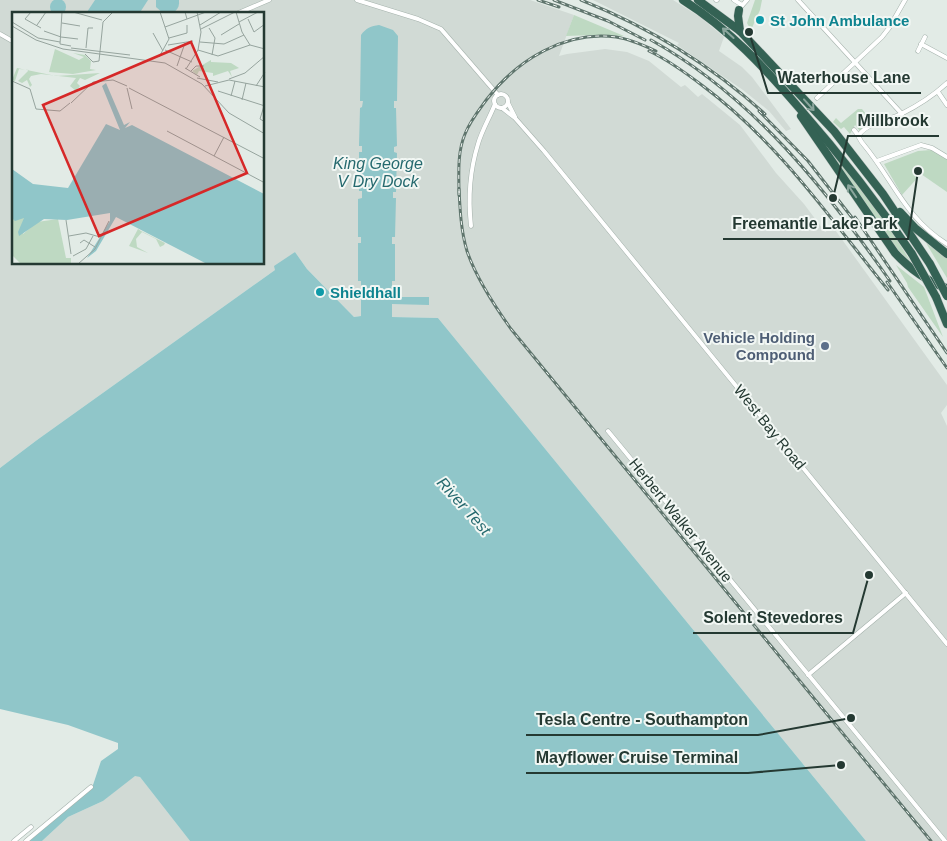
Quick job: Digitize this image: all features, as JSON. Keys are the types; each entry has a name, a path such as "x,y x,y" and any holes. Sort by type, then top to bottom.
{"highway":[{"path":"683,0 723,28 754,56 854,171 912,254 936,296 947,324"},
{"path":"698,0 740,31 834,131 883,194 930,264 947,296"},
{"path":"720,15 730,15 740,8"},
{"path":"740,8 738,16 740,31"},
{"path":"787,93 895,253 925,278 947,289"},
{"path":"883,194 915,228 947,254"}],"street":[{"path":"241,12 268,0"},
{"path":"357,0 418,19 442,29 498,95 505,95 508,98 508,103 490,118"},
{"path":"734,0 740,8 748,0"},
{"path":"798,0 902,114"},
{"path":"817,98 882,37 905,0"},
{"path":"0,34 12,41"},
{"path":"918,51 925,37"},
{"path":"922,44 947,58"},
{"path":"859,135 864,129 902,114 938,92 947,83"},
{"path":"938,92 947,105"},
{"path":"471,226 470,192 474,160 478,144 495,104 494,100 498,95"},
{"name":"West Bay Road","path":"508,103 515,118"},
{"path":"495,104 501,108"},
{"name":"West Bay Road","path":"501,108 515,118 544,151 947,644"},
{"path":"854,130 920,225 947,244"},
{"path":"877,161 920,145 932,148 947,157"},
{"name":"Herbert Walker Avenue","path":"608,431 944,841"},
{"path":"808,675 906,594"},
{"path":"26,841 91,787"},
{"path":"14,841 31,827"}],"shaded area":[{"path":"0,0 530,0 574,15 559,56 605,49 627,52 649,61 681,87 685,85 698,97 702,94 740,125 776,173 804,204 825,232 833,227 947,385 947,405 941,413 947,426 947,841 866,841 438,318 391,317 361,302 361,316 354,317 307,269 295,252 275,270 0,468"},
{"path":"593,0 673,0 700,17 724,37 719,51 742,67 752,77 791,129 786,131 769,111 743,90 677,45 679,43"},
{"path":"135,775 140,777 190,841 42,841 68,817 103,801"}],"green space":[{"path":"755,0 762,0 760,10 751,30 747,23"},
{"path":"574,15 624,36 566,36"},
{"path":"858,109 862,109 873,123 860,131 855,125 850,134 844,127 841,129 833,122 836,118 841,123"},
{"path":"827,146 876,207 911,262 897,249"},
{"path":"931,150 947,158 947,192 921,174 902,195 884,164 918,151"},
{"path":"926,243 947,258 947,278"},
{"path":"896,265 924,287 943,337 908,287"}],"water":[{"path":"58,-1 64,1 64,12 52,12 50,7 52,1"},
{"path":"95,0 148,0 140,12 87,12"},
{"path":"156,0 179,0 177,9 173,12 162,12 156,7"},
{"path":"379,25 393,30 398,36 397,101 394,101 394,108 396,108 397,146 394,147 394,152 397,153 396,192 393,192 393,198 396,198 395,237 392,237 392,244 395,244 395,281 392,281 392,297 429,297 429,305 392,304 392,317 438,318 866,841 190,841 140,777 135,776 103,801 68,817 42,841 29,841 92,788 101,761 118,749 118,743 68,725 0,709 0,468 275,270 274,266 295,252 307,269 354,317 361,316 361,281 358,281 358,243 361,243 361,237 358,237 358,199 362,198 362,191 359,191 359,152 362,152 362,146 359,146 360,108 363,101 360,101 361,35 369,28"}],"railway":[{"path":"538,0 559,7"},
{"path":"554,0 608,21 645,40"},
{"path":"581,0 631,22 678,49 723,79 765,114"},
{"path":"459,195 460,156 462,141 467,129 478,111 499,85 528,60 561,43 597,36 626,39 656,51"},
{"path":"651,40 688,63 722,88 754,116 812,179 890,281"},
{"path":"649,51 697,81 755,131 802,182 888,290"},
{"path":"759,111 808,161 857,224"},
{"path":"459,189 460,213 467,251 480,281 511,329 931,841"},
{"path":"855,217 947,353"},
{"path":"887,282 947,368"}],"place":[{"name":"St John Ambulance","path":"760,20"},
{"name":"Waterhouse Lane","path":"749,32"},
{"name":"Freemantle Lake Park","path":"918,171"},
{"name":"Millbrook","path":"833,198"},
{"name":"Shieldhall","path":"320,292"},
{"name":"Vehicle Holding Compound","path":"825,346"},
{"name":"Solent Stevedores","path":"869,575"},
{"name":"Tesla Centre - Southampton","path":"851,718"},
{"name":"Mayflower Cruise Terminal","path":"841,765"}],"water label":[{"name":"King George V Dry Dock","path":"378,172"},
{"name":"River Test","path":"464,506"}]}
